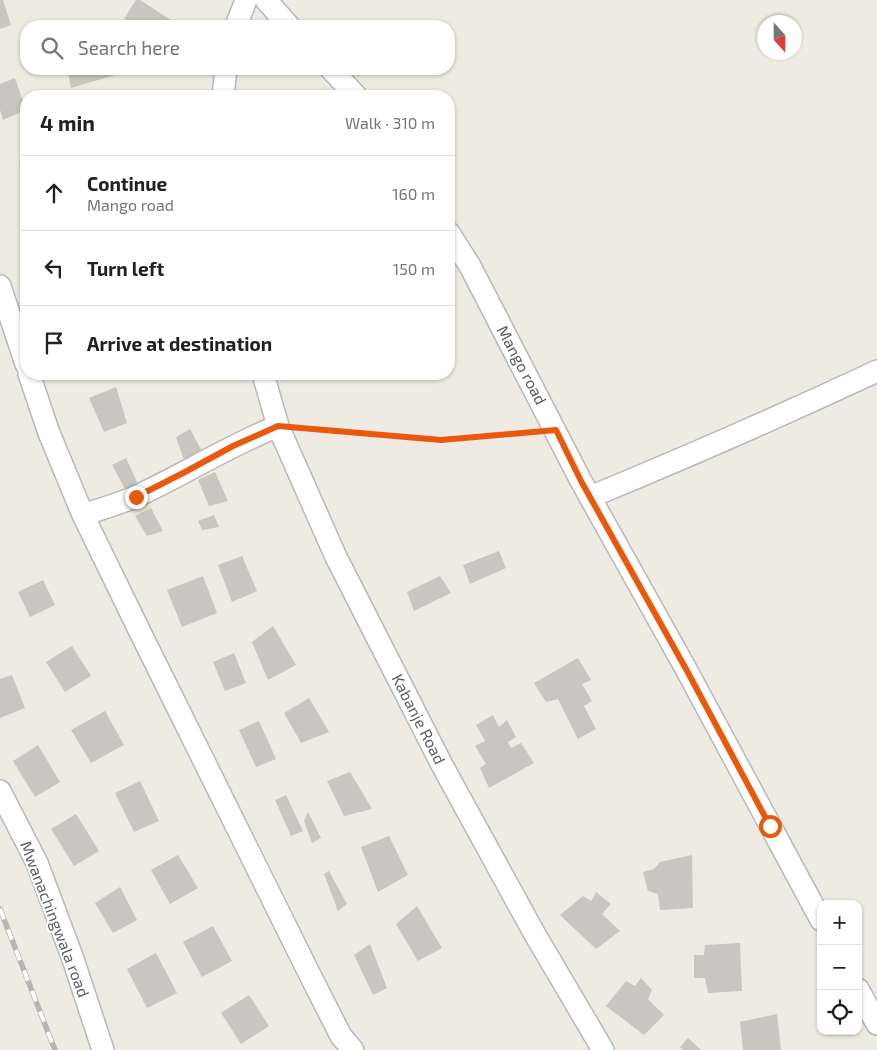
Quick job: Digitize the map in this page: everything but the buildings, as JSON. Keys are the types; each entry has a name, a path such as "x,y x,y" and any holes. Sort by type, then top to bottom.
{"street":[{"path":"238,20 246,0"},
{"path":"266,0 284,20"},
{"path":"224,90 225,75"},
{"path":"337,75 350,90"},
{"name":"Mango road","path":"455,242 470,266 590,497 686,669 817,913"},
{"path":"0,286 20,346"},
{"path":"590,497 664,467 877,371"},
{"path":"31,380 49,432 84,515 142,636 325,1005 341,1036 353,1050"},
{"name":"Kabanje Road","path":"265,380 278,426 336,557 442,765 533,931 603,1050"},
{"path":"84,515 136,497 233,446 278,426"},
{"name":"Mwanachingwala road","path":"0,791 37,863 73,959 103,1050"},
{"path":"862,997 877,1024"}],"path":[{"path":"278,426 441,440 556,430"}],"railway":[{"path":"0,909 55,1050"}],"route":[{"path":"136,497 233,446 278,426 441,440 556,430 581,481 686,669 770,826"}]}
